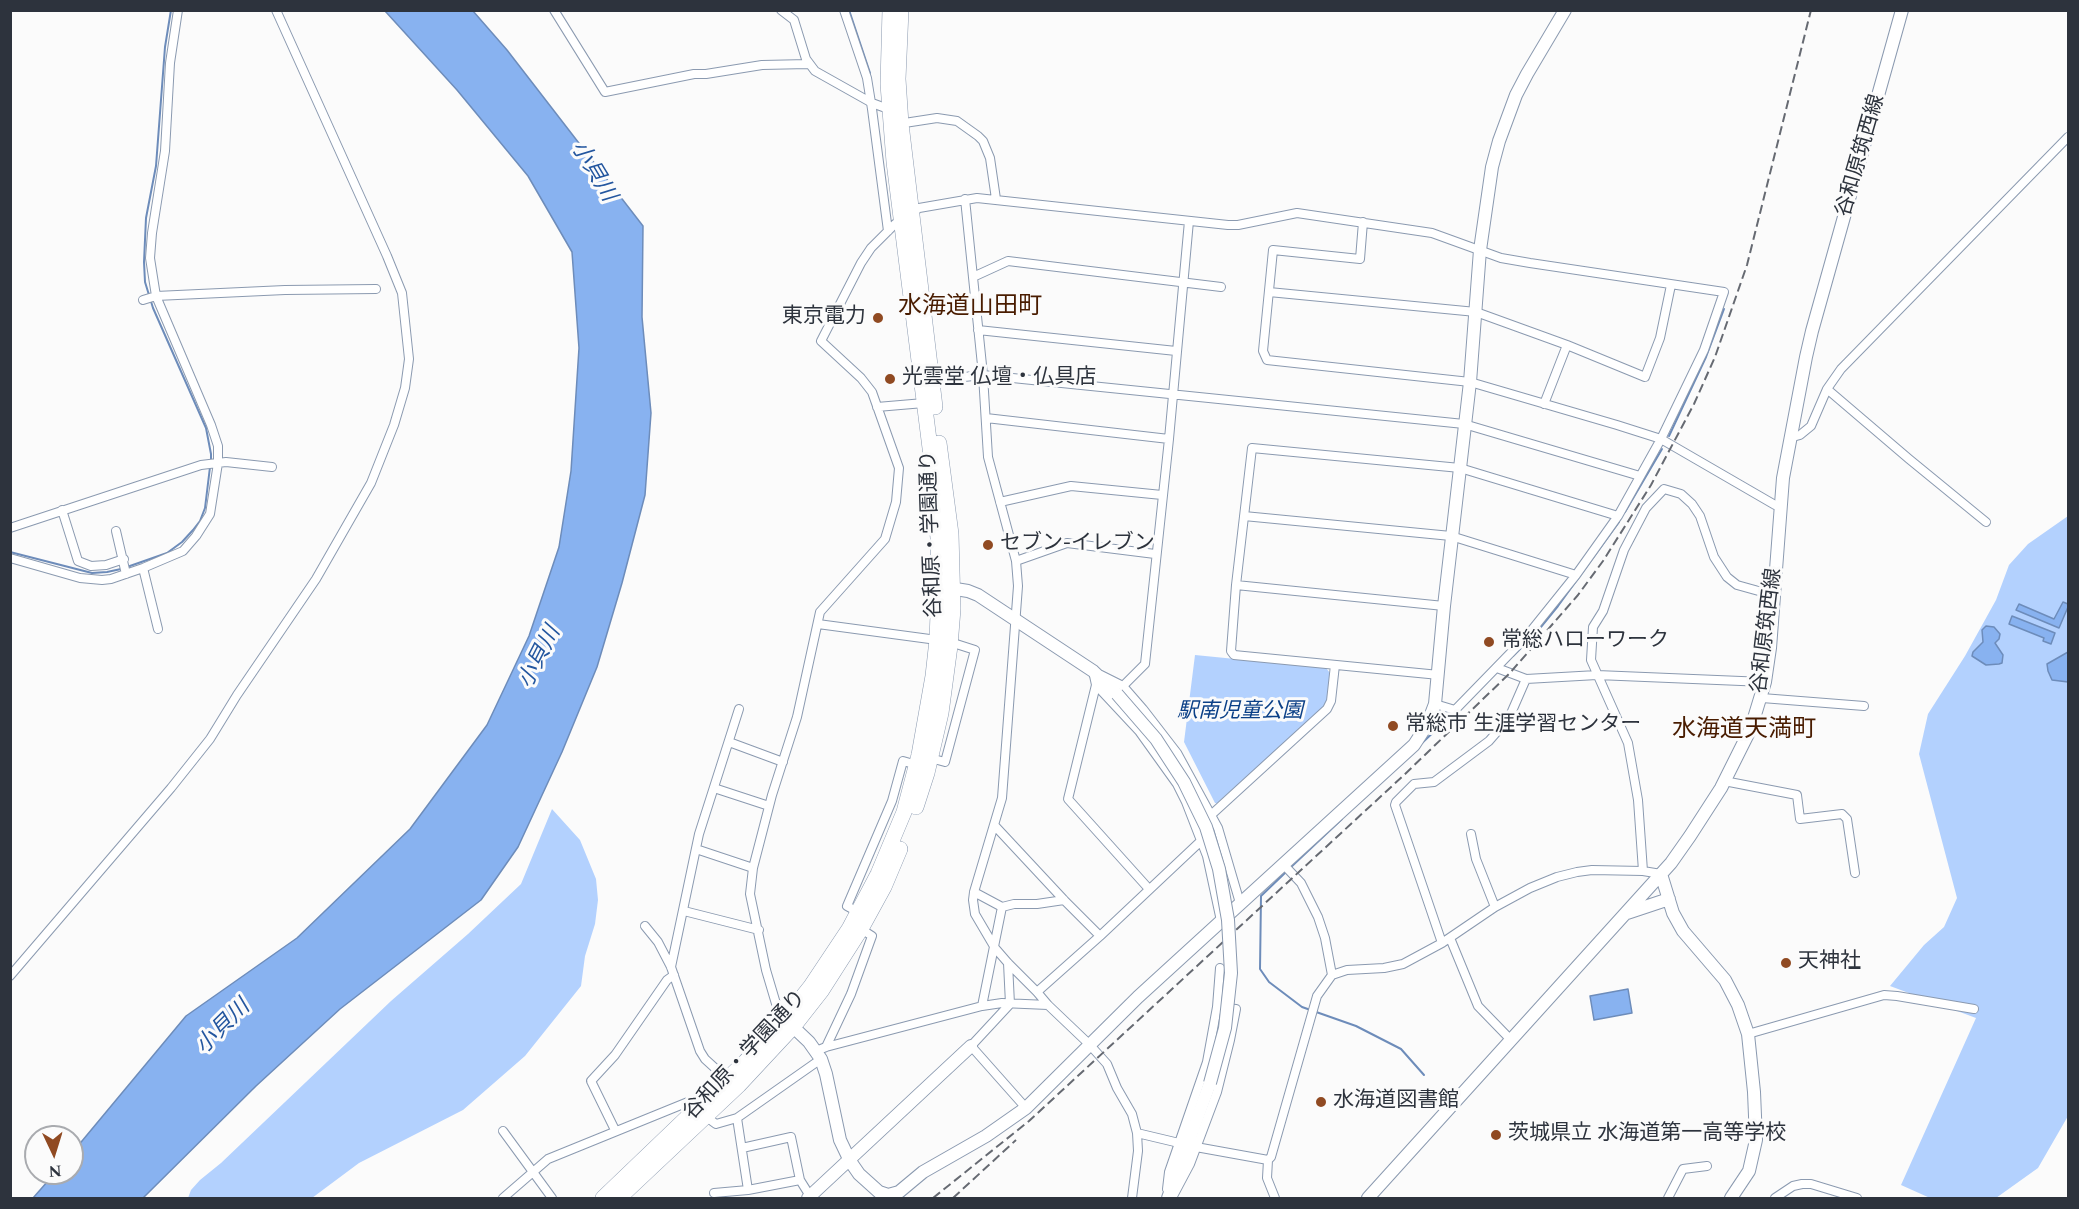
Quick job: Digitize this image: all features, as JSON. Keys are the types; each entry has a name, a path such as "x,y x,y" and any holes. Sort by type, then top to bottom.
{"highway":[{"name":"谷和原・学園通り","path":"890,10 888,84 895,117 924,403 946,587"},
{"name":"谷和原・学園通り","path":"895,117 901,10"},
{"name":"谷和原・学園通り","path":"603,1198 705,1109 739,1085 789,1023 858,912 888,846 915,810 924,762 941,713 946,587 951,534 906,216"},
{"name":"谷和原・学園通り","path":"619,1198 705,1109 728,1080 822,990 861,929 884,887 888,846"}],"street":[{"path":"10,558 92,580 111,579 183,551 210,514 213,464 218,446 211,424 149,298 152,233 165,152 170,63 178,10"},
{"path":"10,976 171,789 210,739 316,579 371,483 394,425 402,397 409,359 402,293 276,10"},
{"path":"554,10 605,92 694,74 762,65 808,64"},
{"path":"781,10 794,20 808,64 822,76 895,117 957,121 978,136 983,141 990,158 996,199"},
{"path":"844,10 867,78 888,231"},
{"path":"1435,704 1455,710 1497,668 1527,636 1576,575 1618,516 1661,440 1704,350 1724,292 1501,258 1480,250 1432,233 1297,213 1238,225 996,199 965,199 925,206 906,216 871,248 821,341 861,378 872,392 899,468 896,502 885,539 820,612 797,717 769,806 753,868 750,894 766,970 780,1014 821,1052 840,1140 859,1174 884,1195 894,1195 930,1168 986,1136 1026,1108 1089,1044 1414,745 1427,725 1435,704 1439,675 1451,536 1470,382 1480,250 1492,167 1506,120 1527,74 1565,10"},
{"name":"谷和原筑西線","path":"1368,1198 1660,874 1690,836 1724,781 1747,737 1766,682 1780,506 1789,438 1812,331 1902,10"},
{"path":"1789,438 1800,435 1811,426 1827,389 1858,350 2068,137"},
{"path":"965,199 988,457 1016,561 1018,586 1002,798 974,892 975,914 995,948 1008,963 1107,1064 1132,1114 1137,1133 1138,1151 1132,1198"},
{"path":"1120,690 1144,664 1169,440 1189,221"},
{"path":"1363,222 1360,259 1272,250 1263,351 1267,360 1470,382 1661,440 1780,506"},
{"path":"973,277 1008,261 1221,288"},
{"path":"1269,292 1476,312 1567,345 1645,377 1660,338 1671,285"},
{"path":"149,298 285,290 376,289"},
{"path":"978,330 1176,351"},
{"path":"1544,404 1567,345"},
{"path":"945,379 982,375 1464,424 1640,476"},
{"path":"1827,389 1986,522"},
{"path":"877,407 924,403"},
{"path":"986,418 1169,440"},
{"path":"1439,675 1234,654 1232,651 1236,585 1252,448 1460,468 1618,516"},
{"path":"10,528 201,465 272,467"},
{"path":"1000,502 1071,486 1162,495"},
{"path":"1643,871 1640,819 1630,750 1591,660 1593,627 1603,611 1624,550 1646,508 1664,489 1681,494 1700,516 1714,556 1727,577 1737,585 1773,595"},
{"path":"62,510 78,561 91,566 124,561"},
{"path":"1244,516 1451,536 1576,575"},
{"path":"116,531 126,574"},
{"path":"1016,561 1067,543 1155,554"},
{"path":"143,568 159,629"},
{"path":"1236,585 1444,606"},
{"path":"946,587 978,595 1093,671 1143,709 1177,753 1212,818 1224,846 1240,903"},
{"path":"818,624 943,641 975,650 945,762 903,761 892,801 888,846"},
{"path":"1037,992 1202,842 1212,818 1327,709 1331,701 1335,665"},
{"path":"1497,668 1527,679 1597,675 1766,682"},
{"path":"1093,671 1096,685 1068,799 1149,889"},
{"path":"1442,943 1395,808 1396,801 1414,784 1434,782 1490,741 1509,718 1527,679"},
{"path":"1096,685 1139,731 1158,756 1186,802 1213,878 1221,921"},
{"path":"1120,690 1184,782 1206,827 1219,869 1228,920 1231,973 1225,1028 1210,1083 1168,1198"},
{"path":"1762,698 1864,706"},
{"path":"615,1130 591,1081 615,1055 673,971 699,834 739,709"},
{"path":"729,742 783,762"},
{"path":"1724,781 1797,795 1800,819 1842,814 1847,819 1855,873"},
{"path":"714,788 769,806"},
{"path":"995,826 1100,936"},
{"path":"1471,834 1476,859 1495,907"},
{"path":"696,849 753,868"},
{"path":"1283,864 1304,888 1318,917 1325,938 1332,975"},
{"path":"1275,1198 1267,1178 1268,1160 1271,1157 1317,996 1332,975 1347,970 1396,966 1412,960 1450,938 1495,907 1530,888 1577,872 1643,871 1660,874 1683,931 1717,969 1732,992 1748,1034 1756,1140 1749,1171 1731,1198"},
{"path":"974,892 1002,906 1064,900"},
{"path":"1622,916 1669,899"},
{"path":"982,1006 1002,906"},
{"path":"684,911 759,930"},
{"path":"645,926 658,942 673,971 700,1051 705,1059 728,1080"},
{"path":"821,1052 851,994 872,936 861,929"},
{"path":"1450,938 1478,1006 1511,1040"},
{"path":"742,1148 791,1137 800,1180 809,1197 971,1046 1010,1004 1008,963"},
{"path":"1168,1198 1169,1172 1207,1062 1217,1007 1220,968"},
{"path":"1748,1034 1884,995 1974,1009"},
{"path":"502,1198 548,1159 693,1100 705,1109 716,1124 737,1118 821,1052 982,1006 1002,1003 1048,1005"},
{"path":"1168,1198 1182,1181 1222,1076 1236,1009 1217,1007"},
{"path":"971,1046 1026,1108"},
{"path":"737,1118 748,1190"},
{"path":"503,1131 552,1198"},
{"path":"1137,1133 1179,1143"},
{"path":"1196,1147 1268,1160"},
{"path":"1668,1198 1683,1169 1707,1166"},
{"path":"714,1193 748,1190 800,1180"},
{"path":"1775,1198 1793,1186 1802,1184 1811,1184 1836,1195 1857,1198"}],"green space":[{"path":"2068,516 2068,1116 2038,1168 1996,1198 1930,1198 1901,1185 1976,1018 1890,986 1924,945 1944,927 1957,898 1919,754 1928,714 1965,656 1996,600 2009,565 2028,544"},
{"name":"駅南児童公園","path":"1195,655 1326,668 1330,673 1327,704 1322,710 1217,803 1184,742"},
{"path":"552,809 580,840 596,879 598,900 595,924 585,956 581,986 525,1056 463,1110 359,1163 312,1198 188,1198 191,1190 200,1180 221,1163 391,1001 521,884"}],"water":[{"name":"小貝川","path":"385,11 473,11 507,50 643,226 642,317 651,413 645,495 597,667 562,752 518,847 481,900 340,1009 256,1086 143,1198 33,1198 44,1185 84,1185 84,1139 186,1016 297,938 410,829 487,725 529,636 559,547 571,471 579,348 572,252 528,176 457,90"},
{"path":"2063,602 2068,604 2068,607 2059,628 2016,610 2019,604 2054,619"},
{"path":"2012,616 2055,633 2051,644 2043,641 2044,638 2009,624"},
{"path":"1986,626 1994,627 2000,634 1995,643 2003,655 2002,663 1986,665 1972,656 1983,642 1982,630"},
{"path":"2068,652 2068,682 2052,680 2047,664"},
{"path":"1628,989 1632,1013 1594,1020 1590,996"}],"waterway":[{"path":"171,10 165,47 156,166 146,218 145,282 153,308 206,428 211,461"},
{"path":"849,10 870,73"},
{"path":"1669,436 1706,357 1724,309"},
{"path":"1625,512 1662,449"},
{"path":"127,567 167,553 193,530 200,521 205,508 210,467"},
{"path":"1513,656 1558,606 1619,522"},
{"path":"10,552 92,573 121,569"},
{"path":"1422,743 1455,712"},
{"path":"1291,867 1342,819"},
{"path":"1287,871 1261,896 1260,969 1269,982 1302,1007 1356,1026 1401,1049 1424,1075"}],"railway":[{"path":"933,1198 1029,1121 1404,775 1509,674 1578,595 1603,561 1651,485 1694,404 1715,357 1747,265 1811,10"},
{"path":"953,1198 1016,1140"}],"place":[{"name":"東京電力","path":"878,318"},
{"name":"光雲堂 仏壇・仏具店","path":"890,379"},
{"name":"セブン-イレブン","path":"988,545"},
{"name":"常総ハローワーク","path":"1489,642"},
{"name":"常総市 生涯学習センター","path":"1393,726"},
{"name":"天神社","path":"1786,963"},
{"name":"水海道図書館","path":"1321,1102"},
{"name":"茨城県立 水海道第一高等学校","path":"1496,1135"}],"district":[{"name":"水海道山田町","path":"970,308"},
{"name":"水海道天満町","path":"1744,731"}]}
